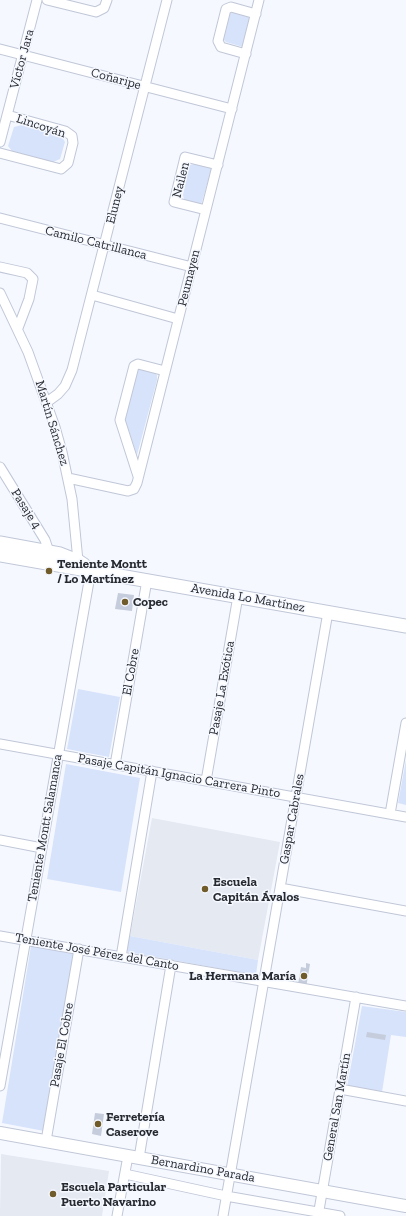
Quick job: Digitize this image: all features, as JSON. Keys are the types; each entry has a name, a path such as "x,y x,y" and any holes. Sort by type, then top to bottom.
{"main road":[{"name":"Avenida Lo Martínez","path":"0,543 49,552 78,561 90,570"},
{"name":"Avenida Lo Martínez","path":"0,555 406,626"}],"street":[{"name":"Víctor Jara","path":"0,142 37,0"},
{"path":"47,0 96,12 104,8 106,0"},
{"name":"Eluney","path":"47,402 58,394 65,386 71,373 167,0"},
{"name":"Peumayen","path":"68,478 128,491 134,489 192,267 259,0"},
{"path":"246,54 221,47 218,41 226,9 232,7 256,14"},
{"name":"Coñaripe","path":"0,49 232,109"},
{"name":"Lincoyán","path":"0,154 61,169 68,163 73,143 72,136 68,132 7,115"},
{"name":"Nailen","path":"206,210 174,202 185,158 218,165"},
{"name":"Camilo Catrillanca","path":"0,218 192,267"},
{"path":"0,267 27,273 33,279 29,299 18,328"},
{"name":"Martín Sánchez","path":"0,293 18,328 47,402 62,452 75,520 78,561"},
{"path":"92,295 178,319"},
{"path":"138,477 120,420 134,366 138,364 165,371"},
{"name":"Pasaje 4","path":"0,467 44,540 49,552"},
{"name":"Teniente Montt Salamanca","path":"0,1086 90,570"},
{"name":"El Cobre","path":"115,765 147,580"},
{"name":"Pasaje La Exótica","path":"206,781 238,596"},
{"name":"Gaspar Cabrales","path":"223,1216 328,612"},
{"path":"390,814 406,723"},
{"name":"Pasaje Capitán Ignacio Carrera Pinto","path":"0,744 406,817"},
{"path":"121,957 152,771"},
{"path":"0,840 42,848"},
{"path":"280,888 406,911"},
{"name":"Teniente José Pérez del Canto","path":"0,936 406,1006"},
{"name":"Pasaje El Cobre","path":"46,1141 79,949"},
{"path":"117,1216 125,1174 133,1157 171,965"},
{"name":"General San Martín","path":"319,1214 356,998"},
{"path":"340,1089 406,1100"},
{"name":"Bernardino Parada","path":"0,1133 406,1206"},
{"name":"Bernardino Parada","path":"125,1174 226,1196 319,1214 340,1216"}],"shaded area":[{"path":"232,12 251,17 243,47 226,42 222,38 228,14"},
{"path":"22,125 61,135 65,142 60,159 53,162 12,151 8,146 14,127"},
{"path":"196,164 212,167 201,205 189,202 184,199 183,195 189,165"},
{"path":"139,369 153,372 157,375 157,380 137,455 125,420 135,371"},
{"path":"78,689 120,697 109,757 67,749"},
{"path":"406,760 406,805 398,803"},
{"path":"66,764 140,778 121,892 47,879"},
{"name":"Escuela Capitán Ávalos","path":"152,818 280,842 258,960 130,936"},
{"path":"130,936 258,960 256,975 128,952 126,949"},
{"path":"31,946 75,954 44,1131 2,1123"},
{"path":"362,1006 406,1012 406,1037 391,1035 382,1092 347,1087"},
{"name":"Escuela Particular Puerto Navarino","path":"1,1154 109,1171 102,1216 0,1216"}],"building":[{"name":"Copec","path":"118,593 134,595 132,611 115,609"},
{"name":"La Hermana María","path":"306,963 310,964 306,988 298,984 301,967 306,968"},
{"path":"367,1032 386,1035 385,1040 366,1037"},
{"name":"Ferretería Caserove","path":"95,1113 104,1114 101,1136 92,1134"}],"place":[{"name":"Teniente Montt / Lo Martínez","path":"49,571"},
{"name":"Copec","path":"125,602"},
{"name":"Escuela Capitán Ávalos","path":"205,889"},
{"name":"La Hermana María","path":"304,976"},
{"name":"Ferretería Caserove","path":"98,1124"},
{"name":"Escuela Particular Puerto Navarino","path":"53,1194"}]}
